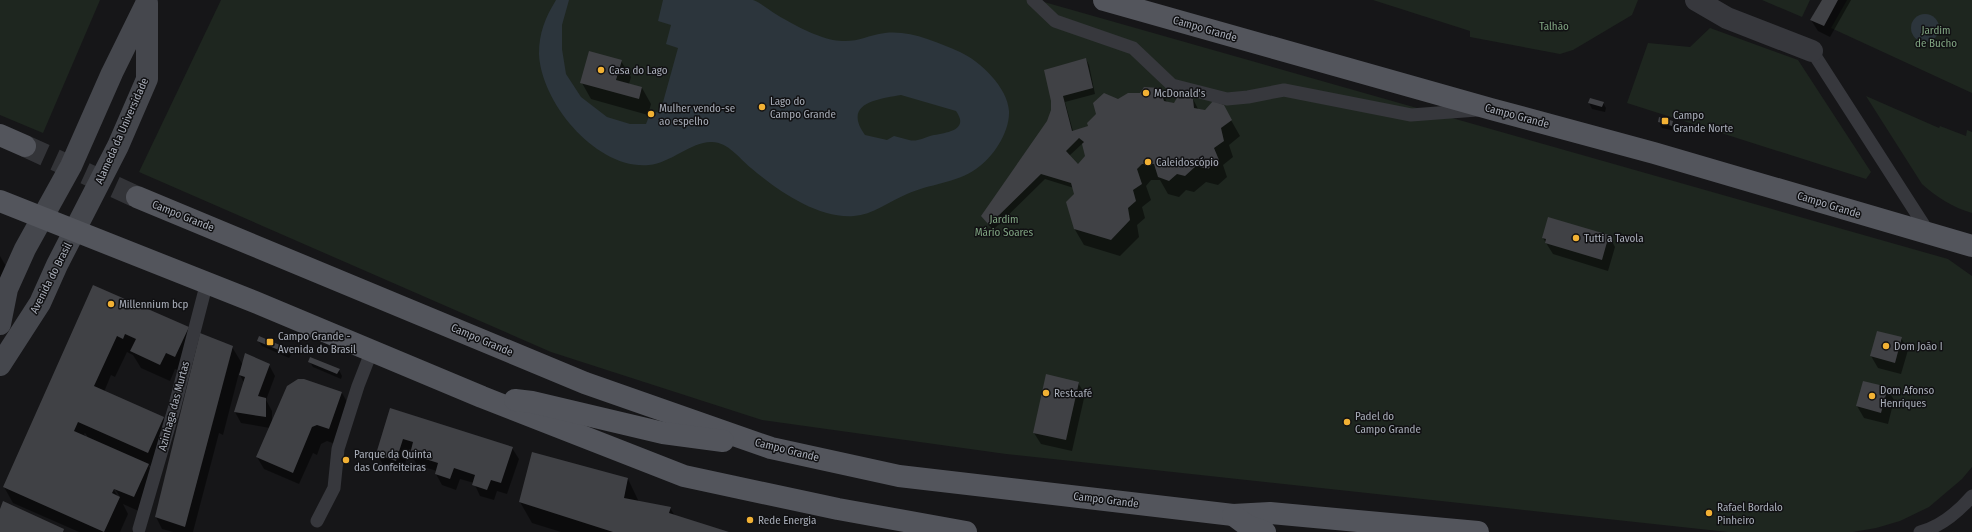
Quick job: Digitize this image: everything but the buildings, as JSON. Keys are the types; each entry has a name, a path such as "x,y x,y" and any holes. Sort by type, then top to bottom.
{"main road":[{"name":"Campo Grande","path":"1104,0 1490,109 1654,153 1930,235 1972,246"},
{"name":"Alameda da Universidade","path":"42,217 70,166 112,73 148,1"},
{"name":"Alameda da Universidade","path":"75,230 118,146 147,79 148,1"},
{"path":"0,135 25,146"},
{"name":"Campo Grande","path":"137,197 585,383 771,448 900,476 1233,515 1270,513 1478,532"},
{"path":"0,201 207,282 482,397 684,476 922,529 966,532"},
{"path":"0,324 8,290 25,249 42,217"},
{"name":"Avenida do Brasil","path":"0,365 40,303 75,230"},
{"path":"482,397 532,402 663,433 771,448"},
{"path":"1233,515 1248,526 1265,532"}],"street":[{"path":"1696,0 1727,18 1812,51"}],"lane":[{"path":"1033,0 1055,21 1133,48 1172,85 1227,100 1284,90 1411,115 1490,109"},
{"path":"1812,51 1930,235"},
{"name":"Azinhaga das Murtas","path":"139,529 174,409 207,282"},
{"path":"317,521 334,488 338,449 358,386 372,350"},
{"path":"1920,532 1930,529 1961,509 1972,496"}],"green space":[{"path":"0,0 100,0 43,133 0,115"},
{"name":"Jardim Mário Soares","path":"221,0 1037,0 1948,259 1972,276 1972,467 1962,479 1929,507 1900,521 1876,528 1853,532 1728,532 1006,454 762,420 551,352 139,172"},
{"name":"Talhão","path":"1373,0 1638,0 1632,15 1573,50 1560,54 1470,37 1470,31"},
{"path":"1762,0 1810,0 1802,17"},
{"name":"Jardim de Bucho","path":"1847,0 1972,0 1972,93 1831,28"},
{"path":"1710,28 1798,60 1871,172 1866,179 1627,103 1648,43 1690,47"},
{"path":"1866,96 1939,128 1940,126 1966,136 1967,130 1972,132 1972,213 1946,202 1922,184"}],"shaded area":[{"name":"Lago do Campo Grande","path":"556,0 569,0 562,25 562,49 566,74 581,97 607,117 630,124 646,124 651,111 660,113 678,48 666,44 671,25 658,21 663,0 753,0 793,24 833,40 848,41 885,33 904,33 942,44 968,56 992,76 1004,93 1009,111 1007,127 994,151 982,164 968,174 915,191 867,213 854,216 840,216 812,208 786,194 761,177 728,148 718,143 712,142 697,145 665,160 649,165 629,164 610,157 592,145 575,130 561,112 550,93 542,73 539,46 541,32","holes":["901,95 956,111 960,118 958,127 953,130 920,140 909,140 894,136 887,140 865,135 859,124 858,116 860,109 866,104 882,98"]},
{"path":"1925,14 1935,18 1939,28 1935,38 1925,42 1915,38 1911,28 1915,18"}],"tunnel":[{"path":"25,146 137,197"}],"place":[{"name":"Casa do Lago","path":"601,70"},
{"name":"McDonald's","path":"1146,93"},
{"name":"Lago do Campo Grande","path":"762,107"},
{"name":"Mulher vendo-se ao espelho","path":"651,114"},
{"name":"Campo Grande Norte","path":"1665,121"},
{"name":"Caleidoscópio","path":"1148,162"},
{"name":"Tutti a Tavola","path":"1576,238"},
{"name":"Millennium bcp","path":"111,304"},
{"name":"Campo Grande - Avenida do Brasil","path":"270,342"},
{"name":"Dom João I","path":"1886,346"},
{"name":"Restcafé","path":"1046,393"},
{"name":"Dom Afonso Henriques","path":"1872,396"},
{"name":"Padel do Campo Grande","path":"1347,422"},
{"name":"Parque da Quinta das Confeiteiras","path":"346,460"},
{"name":"Rafael Bordalo Pinheiro","path":"1709,513"},
{"name":"Rede Energia","path":"750,520"}]}
